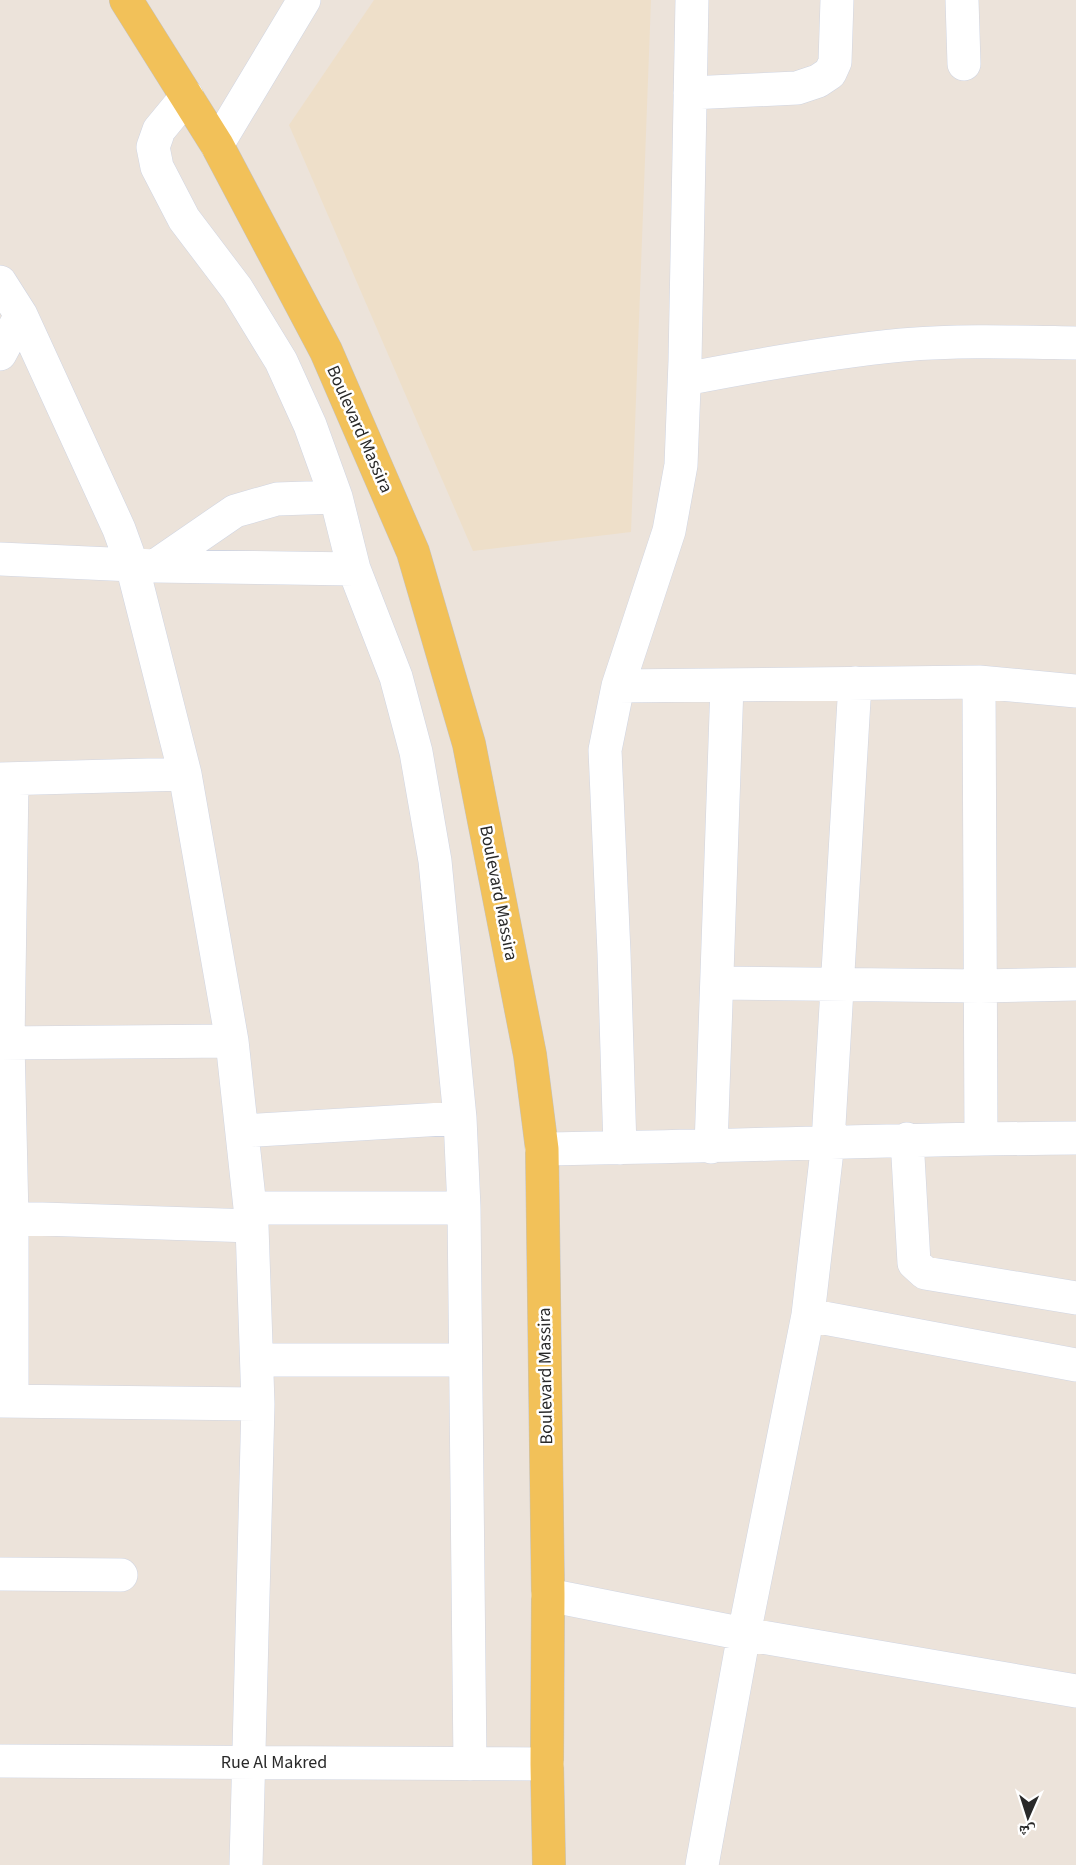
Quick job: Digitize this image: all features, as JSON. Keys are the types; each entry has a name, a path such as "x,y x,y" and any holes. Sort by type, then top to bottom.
{"main road":[{"name":"Boulevard Massira","path":"126,0 217,145 326,351 413,552 469,744 530,1055 542,1149 549,1865"}],"street":[{"path":"217,145 304,0"},
{"path":"620,1148 605,750 618,686 669,531 681,465 685,379 692,0"},
{"path":"690,93 797,88 818,81 830,73 835,62 837,0"},
{"path":"962,0 963,64"},
{"path":"186,96 159,130 153,147 157,167 184,219 237,289 281,361 310,425 336,497 354,568 396,677 418,763 435,861 460,1118 464,1208 470,1764"},
{"path":"0,282 21,315 119,529 144,565 185,774 232,1041 251,1217 258,1404 246,1865"},
{"path":"0,354 21,315"},
{"path":"685,379 788,359 903,345 996,342 1076,343"},
{"path":"144,565 235,512 278,500 336,497"},
{"path":"0,559 144,565 354,568"},
{"path":"618,686 979,682 1076,691"},
{"path":"979,682 981,1138"},
{"path":"702,1865 744,1634 808,1315 828,1142 855,683"},
{"path":"711,1147 727,685"},
{"path":"185,774 6,780 4,1043 12,1218 6,1401 258,1404"},
{"path":"718,983 980,986 1076,984"},
{"path":"4,1043 232,1041"},
{"path":"242,1131 460,1118"},
{"path":"542,1149 711,1147 907,1139 1076,1138"},
{"path":"907,1139 914,1263 926,1273 1076,1298"},
{"path":"12,1218 251,1217 464,1208"},
{"path":"808,1315 1076,1365"},
{"path":"257,1360 465,1360"},
{"path":"0,1574 122,1575"},
{"path":"548,1595 744,1634 1076,1691"},
{"name":"Rue Al Makred","path":"0,1761 547,1764"}],"shaded area":[{"path":"374,0 651,0 631,532 473,551 289,125"}]}
